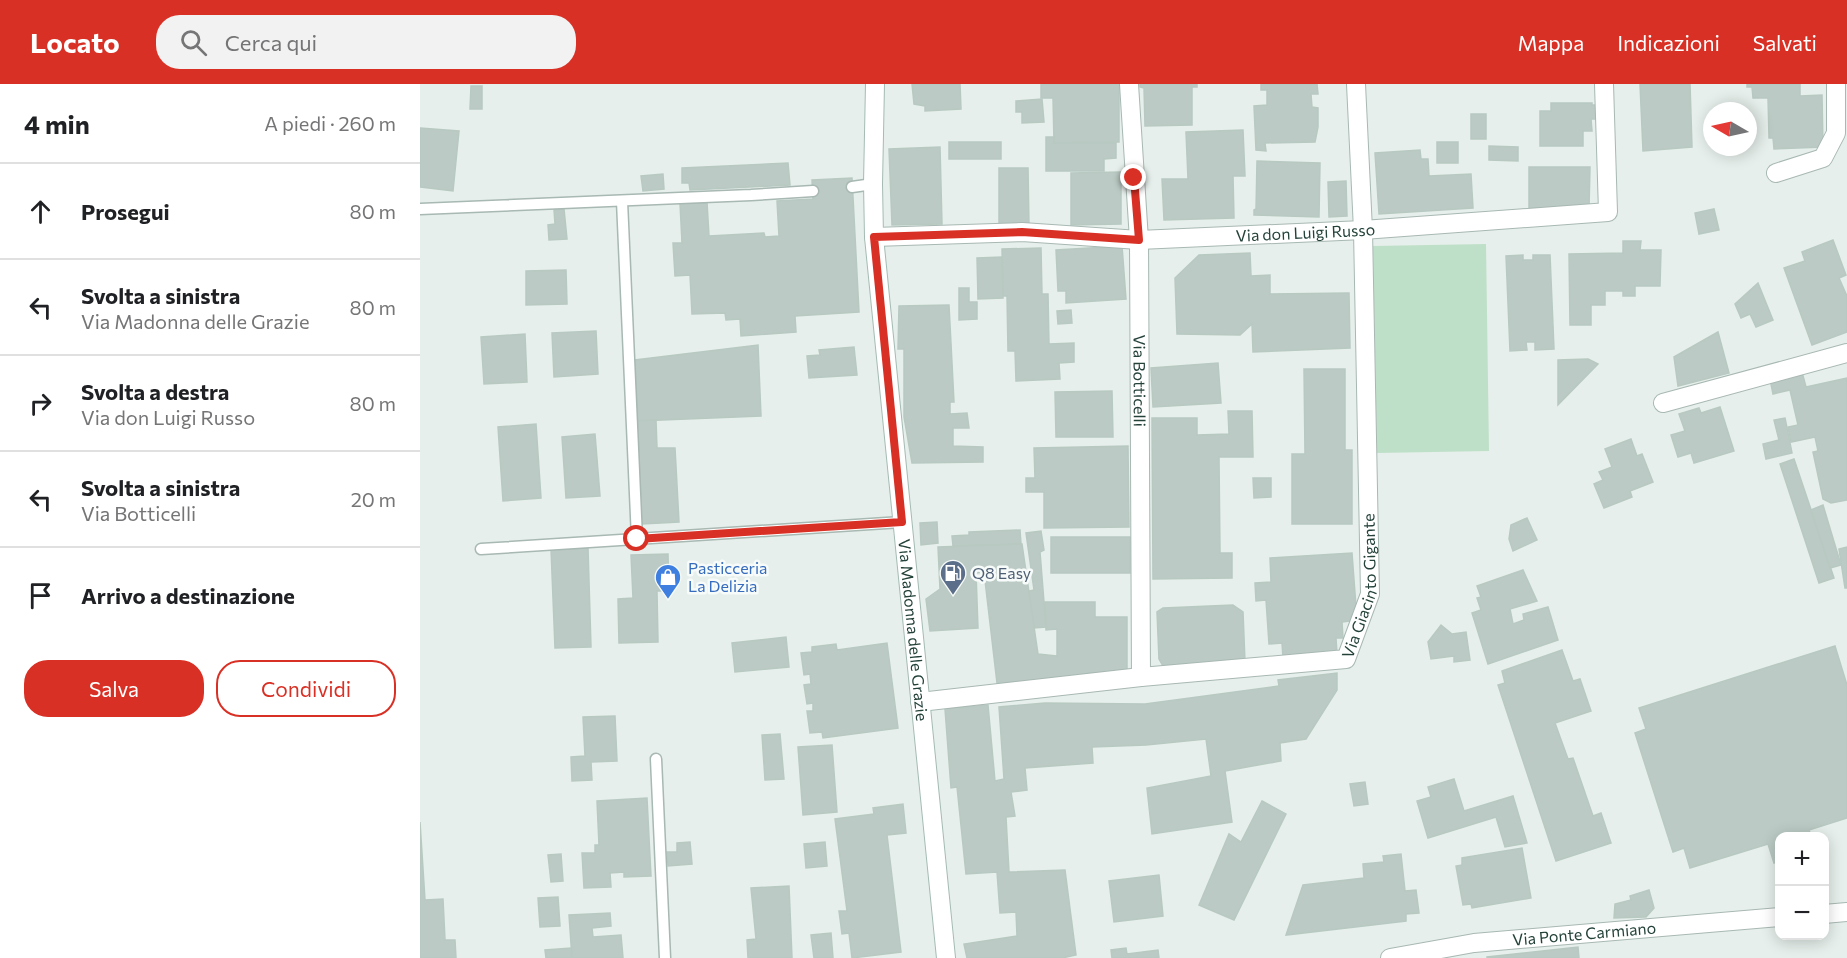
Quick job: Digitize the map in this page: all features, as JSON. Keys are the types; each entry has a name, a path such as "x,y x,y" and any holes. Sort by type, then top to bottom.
{"street":[{"name":"Via Madonna delle Grazie","path":"875,84 874,237 946,958"},
{"name":"Via Botticelli","path":"1128,84 1139,240 1141,677"},
{"name":"Via Giacinto Gigante","path":"920,702 1141,677 1346,659 1370,594 1363,230 1356,84"},
{"name":"Via don Luigi Russo","path":"874,237 1022,232 1139,240 1363,230 1608,212 1604,84"},
{"path":"1776,172 1822,158 1836,133 1836,84"},
{"path":"1663,403 1847,353"},
{"path":"1829,914 1847,912"},
{"name":"Via Ponte Carmiano","path":"1390,958 1474,943 1775,918"}],"lane":[{"path":"852,187 873,184"},
{"path":"420,209 813,191"},
{"path":"622,201 637,539"},
{"path":"481,549 902,522"},
{"path":"656,759 665,958"}],"green space":[{"path":"1486,244 1489,451 1377,453 1373,246"}],"building":[{"path":"912,84 960,84 961,109 925,111 925,106 914,104"},
{"path":"1041,84 1119,84 1119,142 1054,143 1053,98 1041,98"},
{"path":"1140,84 1197,84 1197,87 1192,87 1192,125 1145,126 1144,88 1140,87"},
{"path":"1261,84 1317,84 1318,94 1311,94 1312,107 1318,108 1315,142 1265,143 1266,151 1256,150 1254,106 1267,105 1267,90 1261,90"},
{"path":"1640,84 1690,84 1692,147 1643,151"},
{"path":"1747,84 1800,84 1800,96 1822,95 1823,147 1774,149 1773,138 1769,138 1768,98 1753,98 1752,87 1747,87"},
{"path":"471,86 482,86 482,109 470,109"},
{"path":"1042,99 1044,122 1022,123 1022,112 1016,112 1016,101"},
{"path":"1551,103 1592,103 1596,105 1596,119 1591,119 1592,131 1583,131 1583,146 1540,146 1540,111 1551,111"},
{"path":"1471,114 1486,114 1486,139 1471,139"},
{"path":"420,128 459,131 453,191 420,187"},
{"path":"1243,130 1245,176 1233,176 1234,218 1164,220 1162,179 1188,179 1186,132"},
{"path":"1046,137 1054,137 1054,143 1116,143 1116,158 1104,159 1104,171 1046,171"},
{"path":"949,142 1001,142 1001,159 949,159"},
{"path":"1437,142 1458,142 1458,163 1437,163"},
{"path":"1489,146 1518,147 1518,161 1489,160"},
{"path":"940,147 942,224 892,225 889,149"},
{"path":"1420,150 1421,159 1428,159 1429,176 1471,174 1473,208 1379,214 1375,153"},
{"path":"1257,161 1320,163 1319,217 1254,215"},
{"path":"788,163 790,185 690,190 689,183 682,183 682,168"},
{"path":"1529,167 1590,167 1589,209 1529,208"},
{"path":"999,168 1028,168 1029,226 999,226"},
{"path":"1121,172 1121,224 1071,225 1071,173"},
{"path":"663,174 664,189 643,191 641,176"},
{"path":"852,178 859,312 795,316 796,332 741,336 740,319 726,320 725,313 692,314 690,275 675,276 673,243 682,243 680,203 707,202 709,236 764,233 765,237 779,236 777,201 813,199 812,180"},
{"path":"1346,181 1347,216 1329,217 1328,182"},
{"path":"564,209 567,239 549,240 548,225 555,224 554,210"},
{"path":"1714,209 1719,230 1699,234 1695,213"},
{"path":"1833,240 1846,275 1839,278 1847,296 1847,332 1812,345 1784,268 1805,261 1802,252"},
{"path":"1623,241 1641,241 1640,250 1661,250 1660,286 1635,286 1635,296 1623,296 1623,291 1605,291 1605,305 1591,305 1591,325 1570,325 1569,254 1623,253"},
{"path":"1122,246 1126,299 1066,303 1066,291 1058,291 1056,250"},
{"path":"1041,248 1042,294 1048,294 1049,344 1074,343 1074,362 1059,363 1060,379 1016,381 1015,351 1008,351 1007,296 1003,296 1002,249"},
{"path":"1250,253 1251,276 1270,275 1270,294 1349,293 1350,348 1253,352 1252,324 1240,335 1177,334 1175,278 1199,255"},
{"path":"1523,255 1523,260 1533,260 1533,255 1550,255 1554,349 1535,350 1535,342 1526,342 1527,350 1510,351 1506,256"},
{"path":"1002,257 1003,298 978,299 977,258"},
{"path":"566,270 567,304 526,305 526,271"},
{"path":"1758,283 1773,320 1756,327 1750,314 1741,318 1735,304"},
{"path":"959,288 969,288 969,302 977,302 977,319 959,320"},
{"path":"949,305 954,402 950,402 950,414 967,413 969,428 953,428 953,446 983,447 983,462 912,463 904,417 904,349 898,349 899,306"},
{"path":"1071,310 1072,323 1058,324 1057,311"},
{"path":"596,331 598,374 554,377 552,333"},
{"path":"1718,332 1729,373 1678,386 1674,357"},
{"path":"525,334 527,382 484,384 481,337"},
{"path":"758,345 761,416 638,421 635,360"},
{"path":"854,347 857,375 809,378 807,356 820,355 819,350"},
{"path":"1588,359 1598,364 1558,405 1558,360"},
{"path":"1218,363 1221,403 1153,407 1151,368"},
{"path":"1304,369 1345,369 1345,450 1352,450 1352,524 1292,524 1292,454 1305,454"},
{"path":"1802,372 1806,387 1847,378 1847,500 1831,503 1823,499 1813,452 1818,451 1815,437 1791,442 1788,427 1798,425 1790,390 1773,394 1770,379"},
{"path":"1112,391 1113,437 1056,437 1055,392"},
{"path":"1720,407 1734,451 1694,463 1691,453 1678,457 1671,435 1685,431 1679,414 1699,408 1701,413"},
{"path":"1228,411 1252,411 1253,457 1219,457 1220,553 1232,553 1232,578 1153,579 1152,418 1197,418 1197,435 1229,434"},
{"path":"1785,418 1792,453 1766,459 1763,444 1779,440 1774,420"},
{"path":"656,420 657,448 675,448 679,522 642,524 637,421"},
{"path":"536,424 541,498 503,501 498,427"},
{"path":"595,434 600,496 566,498 562,437"},
{"path":"1631,439 1637,456 1642,454 1653,482 1630,491 1632,497 1604,508 1594,484 1603,480 1599,472 1612,467 1605,449"},
{"path":"1128,446 1129,527 1044,528 1044,492 1026,492 1026,478 1035,478 1034,448"},
{"path":"1794,459 1834,578 1819,583 1780,464"},
{"path":"1253,478 1271,478 1271,497 1254,498"},
{"path":"1823,505 1841,565 1830,568 1811,510"},
{"path":"1527,518 1537,540 1513,551 1509,539 1511,525"},
{"path":"937,522 938,543 921,545 920,523"},
{"path":"1020,530 1021,544 953,546 952,536 969,535 969,532"},
{"path":"1041,531 1044,550 1040,552 1046,627 1034,628 1029,591 1034,590 1026,533"},
{"path":"1051,537 1130,537 1130,573 1051,573"},
{"path":"1022,544 1038,654 1057,656 1057,629 1046,630 1045,602 1095,602 1095,617 1127,617 1127,673 1087,673 1089,680 997,683 984,572 976,573 978,628 930,631 926,599 940,589 938,547"},
{"path":"1847,547 1847,588 1845,588 1839,549"},
{"path":"588,548 591,647 555,648 551,549"},
{"path":"1352,553 1357,620 1342,622 1343,638 1336,638 1337,654 1283,658 1282,643 1269,644 1266,600 1256,601 1255,583 1271,582 1270,558"},
{"path":"668,554 669,591 657,591 658,642 619,643 618,599 633,598 631,555"},
{"path":"1523,570 1537,601 1510,609 1513,624 1524,620 1523,614 1548,607 1558,640 1488,664 1472,613 1481,610 1477,598 1481,597 1477,586"},
{"path":"1233,605 1243,612 1245,662 1163,666 1159,659 1157,612 1163,608"},
{"path":"1441,625 1452,634 1466,632 1470,660 1454,662 1454,656 1431,659 1428,642"},
{"path":"786,637 789,667 735,672 732,643"},
{"path":"887,643 898,728 823,738 822,732 810,733 807,711 813,711 813,703 807,704 804,685 811,684 810,674 804,675 801,653 812,652 812,647 836,644 837,650"},
{"path":"1835,646 1847,685 1847,818 1809,830 1810,832 1775,832 1774,863 1768,844 1690,868 1684,848 1673,852 1635,733 1646,729 1639,708"},
{"path":"1562,650 1573,681 1580,679 1591,711 1555,723 1568,759 1573,758 1593,816 1601,813 1611,843 1556,861 1498,685 1505,683 1502,671"},
{"path":"1337,673 1337,690 1306,739 1280,743 1281,761 1225,771 1232,822 1152,834 1147,788 1211,776 1206,739 1092,747 1093,763 1025,768 1027,790 1011,792 1015,816 1006,817 1009,872 1065,870 1076,955 1062,958 967,958 964,944 1017,936 1016,912 1000,913 997,872 966,874 957,787 951,788 945,709 988,705 995,781 1004,779 999,707 1045,703 1145,704 1279,686 1278,680"},
{"path":"615,716 617,761 591,762 592,780 572,781 571,757 585,756 583,717"},
{"path":"780,734 784,779 765,780 762,735"},
{"path":"832,745 837,812 803,815 798,747"},
{"path":"1454,779 1464,811 1513,796 1527,843 1505,847 1496,817 1428,838 1417,801 1431,797 1428,787"},
{"path":"1365,782 1368,804 1354,806 1350,784"},
{"path":"647,798 651,876 624,877 624,872 610,873 611,887 584,888 582,853 595,853 595,845 599,845 597,801"},
{"path":"1262,801 1286,814 1234,920 1199,905 1229,834 1241,842"},
{"path":"903,804 906,833 887,835 901,952 852,958 849,933 842,934 839,911 847,911 835,819 874,814 873,808"},
{"path":"420,822 425,900 443,899 445,940 455,940 456,958 420,958"},
{"path":"690,842 692,864 668,866 667,852 677,852 677,843"},
{"path":"825,842 827,866 806,868 804,844"},
{"path":"1522,848 1531,898 1472,908 1471,904 1463,905 1456,866 1462,865 1462,858"},
{"path":"561,854 563,881 551,882 548,855"},
{"path":"1401,854 1405,891 1416,890 1419,913 1406,914 1406,921 1286,935 1303,885 1364,878 1363,864 1384,862 1383,856"},
{"path":"1159,875 1163,916 1114,922 1109,881"},
{"path":"789,886 792,958 748,958 747,940 756,939 751,888"},
{"path":"1649,890 1654,908 1646,917 1614,918 1615,904 1631,900 1630,896"},
{"path":"558,897 560,926 540,927 538,898"},
{"path":"610,913 611,926 592,928 593,937 621,935 623,958 572,958 569,915"},
{"path":"831,933 833,958 814,958 811,935"},
{"path":"1578,947 1579,958 1487,958 1487,957"},
{"path":"571,948 572,958 546,958 545,950"},
{"path":"1126,948 1127,954 1158,950 1159,958 1112,958 1111,950"}],"place":[{"name":"Q8 Easy","path":"953,596"},
{"name":"Pasticceria La Delizia","path":"668,600"}],"route":[{"path":"637,539 902,522 874,237 1022,232 1139,240 1134,178"}]}
